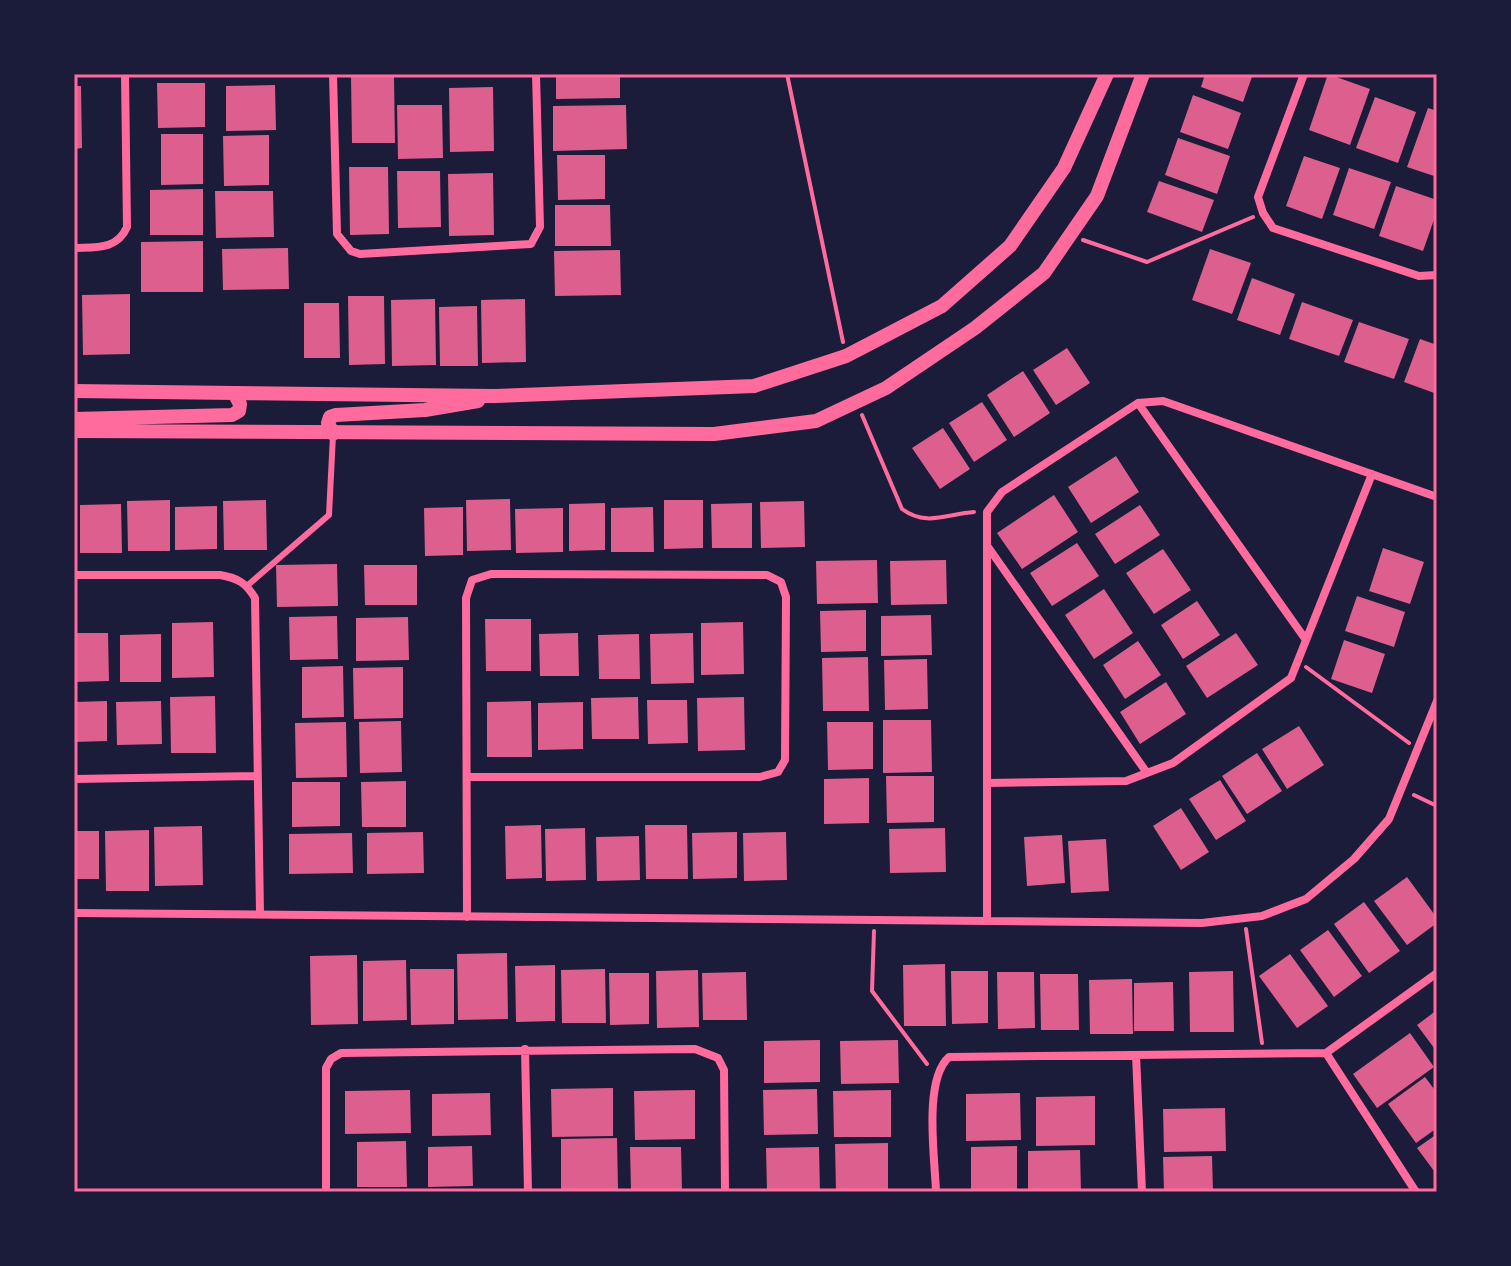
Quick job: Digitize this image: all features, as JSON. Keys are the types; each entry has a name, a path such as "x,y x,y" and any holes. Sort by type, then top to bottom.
{"street":[{"path":"74,248 111,246 127,227 125,74"},
{"path":"333,74 337,234 351,251 360,254 531,244 540,227 536,74"},
{"path":"74,391 494,396 754,386 846,356 942,306 1010,246 1064,168 1106,74"},
{"path":"74,431 714,434 816,421 886,388 975,328 1044,273 1097,196 1143,74"},
{"path":"1304,74 1258,197 1263,213 1273,228 1419,276 1437,275"},
{"path":"74,419 232,415 239,411 240,404 234,393"},
{"path":"333,434 328,423 330,417 336,415 458,407 494,396"},
{"path":"987,921 987,512 1002,492 1138,403 1163,401 1437,497"},
{"path":"1138,403 1306,640"},
{"path":"987,783 1126,781 1173,763 1291,678 1372,474"},
{"path":"987,546 1147,773"},
{"path":"74,575 220,575 235,577 248,585 255,598 260,913"},
{"path":"467,777 760,777 778,772 785,760 786,597 781,582 767,575 477,576 468,586 466,598 467,917"},
{"path":"74,913 1202,923 1262,916 1306,899 1354,859 1389,819 1437,701"},
{"path":"74,779 257,776"},
{"path":"936,1192 936,1075 949,1057 1326,1053 1437,973"},
{"path":"525,1049 528,1192"},
{"path":"326,1192 326,1068 331,1059 354,1051 525,1049 695,1049 718,1058 724,1070 725,1192"},
{"path":"1326,1053 1416,1192"},
{"path":"1136,1055 1142,1192"}],"lane":[{"path":"248,585 329,515 333,434"}],"path":[{"path":"787,74 846,356"},
{"path":"1070,236 1147,262 1263,213"},
{"path":"857,401 902,509 914,518 933,520 987,512"},
{"path":"1298,661 1417,749"},
{"path":"1401,789 1437,806"},
{"path":"1244,918 1264,1054"},
{"path":"874,920 872,991 936,1075"}],"building":[{"path":"157,74 195,74 195,77 157,77"},
{"path":"556,74 620,74 620,98 556,99"},
{"path":"1205,74 1253,74 1243,102 1201,87"},
{"path":"1328,74 1370,89 1350,145 1309,130"},
{"path":"351,76 394,76 395,143 352,143"},
{"path":"157,83 205,83 205,127 158,128"},
{"path":"275,85 276,130 226,131 226,86"},
{"path":"74,86 81,86 82,148 74,149"},
{"path":"493,87 494,151 450,152 449,88"},
{"path":"1193,95 1241,113 1228,149 1180,132"},
{"path":"1375,97 1416,112 1398,163 1356,148"},
{"path":"397,105 442,105 443,158 398,159"},
{"path":"626,105 627,149 553,151 553,106"},
{"path":"1428,108 1437,111 1437,177 1407,167"},
{"path":"161,134 203,134 203,184 161,185"},
{"path":"269,135 269,185 224,186 223,136"},
{"path":"1178,138 1230,156 1217,194 1165,175"},
{"path":"557,155 605,155 605,199 558,200"},
{"path":"1304,156 1340,168 1322,219 1286,206"},
{"path":"349,167 388,167 389,234 350,235"},
{"path":"1349,168 1391,182 1374,229 1333,215"},
{"path":"397,171 440,171 441,227 398,228"},
{"path":"493,173 494,235 449,236 448,174"},
{"path":"1159,181 1214,200 1202,232 1147,212"},
{"path":"1396,186 1437,200 1437,211 1423,251 1379,236"},
{"path":"203,189 203,235 150,235 150,190"},
{"path":"215,191 273,191 274,237 216,238"},
{"path":"555,205 610,205 611,246 555,246"},
{"path":"203,241 203,292 141,292 141,242"},
{"path":"288,248 289,289 223,290 222,249"},
{"path":"1210,249 1251,263 1232,314 1192,300"},
{"path":"620,250 621,295 555,296 554,251"},
{"path":"1252,278 1295,294 1280,335 1237,320"},
{"path":"130,294 130,354 83,355 82,295"},
{"path":"348,296 384,296 385,364 349,365"},
{"path":"435,299 436,365 392,366 391,300"},
{"path":"525,299 526,362 482,363 481,300"},
{"path":"1302,302 1353,320 1339,356 1289,339"},
{"path":"304,303 339,303 340,358 304,358"},
{"path":"477,306 478,366 440,366 439,307"},
{"path":"1359,322 1409,339 1394,379 1344,362"},
{"path":"1420,339 1437,345 1437,394 1404,382"},
{"path":"1067,348 1090,383 1056,405 1033,370"},
{"path":"1023,371 1050,413 1014,437 987,395"},
{"path":"982,402 1007,440 974,462 949,423"},
{"path":"943,428 970,469 940,489 912,448"},
{"path":"1116,456 1139,492 1091,523 1068,487"},
{"path":"1054,495 1078,532 1022,569 997,533"},
{"path":"510,499 511,550 467,551 466,500"},
{"path":"170,500 170,551 128,551 127,501"},
{"path":"266,500 267,550 224,550 223,501"},
{"path":"664,500 703,500 703,548 664,549"},
{"path":"804,501 805,547 761,548 760,502"},
{"path":"605,503 605,550 569,551 569,504"},
{"path":"752,503 752,548 712,548 711,504"},
{"path":"121,504 122,553 80,553 80,505"},
{"path":"1140,505 1160,535 1115,564 1095,534"},
{"path":"217,506 217,549 175,550 175,507"},
{"path":"463,507 463,555 425,556 424,508"},
{"path":"653,507 654,552 611,552 611,508"},
{"path":"563,508 563,552 516,553 515,509"},
{"path":"1077,543 1099,576 1052,606 1030,573"},
{"path":"1383,548 1424,562 1410,604 1369,591"},
{"path":"1163,549 1191,590 1154,614 1126,573"},
{"path":"877,560 878,603 817,604 816,561"},
{"path":"946,560 947,604 891,605 890,561"},
{"path":"337,564 338,606 277,607 276,565"},
{"path":"364,565 417,565 417,605 365,605"},
{"path":"1104,589 1133,633 1094,659 1065,615"},
{"path":"1357,596 1405,612 1394,647 1345,631"},
{"path":"1197,601 1220,635 1183,659 1161,625"},
{"path":"866,610 866,651 821,652 820,611"},
{"path":"931,615 932,655 881,656 881,616"},
{"path":"337,616 338,659 290,660 289,617"},
{"path":"408,617 409,660 356,661 356,618"},
{"path":"485,619 531,619 531,671 486,671"},
{"path":"213,622 214,677 172,678 172,623"},
{"path":"743,622 744,674 701,675 701,623"},
{"path":"74,633 108,633 109,681 74,682"},
{"path":"578,633 579,676 540,676 539,634"},
{"path":"693,633 694,683 651,684 650,634"},
{"path":"1236,633 1258,665 1207,698 1186,666"},
{"path":"161,634 161,682 120,682 120,635"},
{"path":"639,634 640,679 599,679 598,635"},
{"path":"1344,640 1385,654 1372,693 1331,679"},
{"path":"1138,641 1161,675 1125,699 1103,665"},
{"path":"868,657 869,711 823,711 822,658"},
{"path":"927,659 928,709 885,710 884,660"},
{"path":"343,666 344,717 302,718 302,667"},
{"path":"403,667 403,718 354,719 353,668"},
{"path":"1166,682 1186,714 1140,744 1120,712"},
{"path":"215,696 216,753 171,753 170,697"},
{"path":"638,697 639,739 592,739 591,698"},
{"path":"744,697 745,750 698,751 697,698"},
{"path":"647,700 687,700 688,743 648,744"},
{"path":"107,701 107,741 74,742 74,702"},
{"path":"161,701 162,744 117,745 116,702"},
{"path":"531,701 532,757 487,757 487,702"},
{"path":"583,702 583,749 538,750 538,703"},
{"path":"883,720 931,720 932,772 883,773"},
{"path":"401,721 402,772 360,773 359,722"},
{"path":"346,722 347,777 296,778 295,723"},
{"path":"827,722 873,722 873,769 828,770"},
{"path":"1299,726 1324,765 1287,789 1262,749"},
{"path":"1257,753 1282,791 1247,814 1222,776"},
{"path":"886,776 934,776 934,822 887,823"},
{"path":"869,778 869,823 824,824 824,779"},
{"path":"1220,780 1246,821 1216,840 1189,799"},
{"path":"406,781 406,827 362,827 361,782"},
{"path":"292,782 340,782 340,826 292,827"},
{"path":"1181,808 1209,852 1181,870 1153,826"},
{"path":"541,825 542,878 506,879 505,826"},
{"path":"645,825 687,825 688,879 646,879"},
{"path":"202,826 203,885 155,886 154,827"},
{"path":"585,828 586,880 546,881 545,829"},
{"path":"945,828 946,872 890,873 889,829"},
{"path":"149,830 149,891 106,891 105,831"},
{"path":"74,831 99,831 99,879 74,879"},
{"path":"423,832 424,873 367,874 367,833"},
{"path":"737,832 737,878 693,879 692,833"},
{"path":"786,832 787,880 744,881 743,833"},
{"path":"352,833 353,873 289,874 289,834"},
{"path":"1062,835 1065,883 1027,886 1024,837"},
{"path":"639,836 640,880 597,881 596,837"},
{"path":"1106,839 1109,891 1071,893 1068,841"},
{"path":"1407,877 1437,918 1437,923 1407,945 1374,901"},
{"path":"1364,902 1400,951 1369,973 1334,924"},
{"path":"1328,930 1362,976 1334,997 1300,950"},
{"path":"507,953 508,1019 458,1020 457,954"},
{"path":"1290,954 1328,1006 1297,1028 1259,976"},
{"path":"357,955 358,1024 311,1025 310,956"},
{"path":"406,960 407,1020 363,1021 363,961"},
{"path":"945,964 946,1026 904,1026 903,965"},
{"path":"555,965 555,1021 516,1022 515,966"},
{"path":"410,969 454,969 454,1024 411,1025"},
{"path":"605,969 606,1023 562,1023 561,970"},
{"path":"698,970 699,1027 657,1028 656,971"},
{"path":"951,971 988,971 988,1023 952,1024"},
{"path":"1233,971 1234,1032 1190,1032 1189,972"},
{"path":"746,972 747,1020 703,1020 702,973"},
{"path":"997,972 1034,972 1035,1028 998,1029"},
{"path":"609,973 649,973 649,1024 610,1025"},
{"path":"1040,974 1078,974 1079,1030 1041,1030"},
{"path":"1132,979 1133,1034 1090,1034 1089,980"},
{"path":"1173,982 1174,1031 1134,1031 1134,983"},
{"path":"1437,1010 1437,1052 1417,1025"},
{"path":"1410,1033 1434,1067 1377,1108 1353,1074"},
{"path":"820,1040 820,1082 764,1083 764,1041"},
{"path":"898,1040 899,1083 841,1084 840,1041"},
{"path":"1425,1077 1437,1093 1437,1128 1416,1143 1388,1104"},
{"path":"613,1088 613,1136 552,1137 551,1089"},
{"path":"817,1089 818,1134 764,1135 763,1090"},
{"path":"410,1090 411,1133 345,1134 345,1091"},
{"path":"695,1090 695,1139 635,1140 634,1091"},
{"path":"891,1090 891,1137 834,1137 833,1091"},
{"path":"490,1093 491,1135 432,1136 432,1094"},
{"path":"1020,1093 1021,1140 966,1141 966,1094"},
{"path":"1095,1096 1095,1145 1036,1146 1036,1097"},
{"path":"1225,1108 1226,1151 1164,1152 1163,1109"},
{"path":"1437,1134 1437,1175 1417,1148"},
{"path":"617,1138 618,1189 561,1190 561,1139"},
{"path":"406,1141 407,1187 357,1187 357,1142"},
{"path":"888,1143 888,1192 836,1192 835,1144"},
{"path":"472,1146 473,1186 428,1187 428,1147"},
{"path":"1017,1146 1017,1192 971,1192 971,1147"},
{"path":"630,1147 681,1147 682,1191 631,1191"},
{"path":"819,1147 820,1192 767,1192 766,1148"},
{"path":"1080,1150 1081,1192 1028,1192 1028,1151"},
{"path":"1212,1156 1213,1192 1164,1192 1163,1157"}]}
